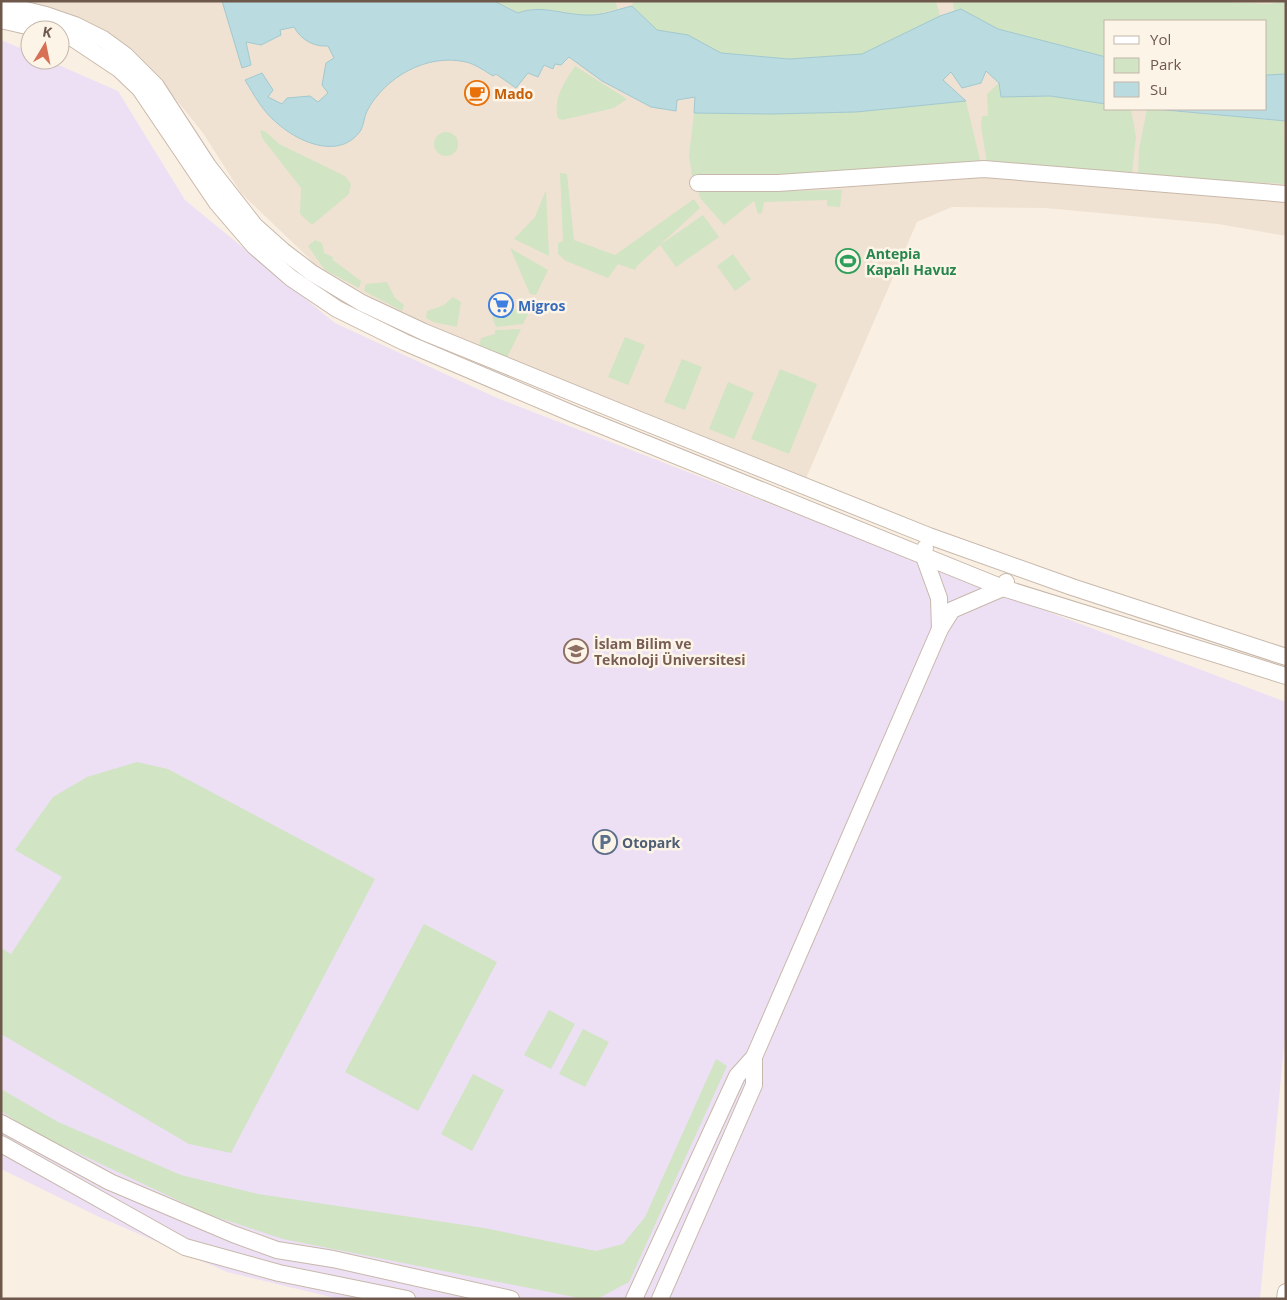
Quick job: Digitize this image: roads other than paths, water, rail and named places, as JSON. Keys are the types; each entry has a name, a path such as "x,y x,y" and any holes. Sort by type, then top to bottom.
{"street":[{"path":"1,4 46,15 75,26 103,39 125,55 156,86 208,166 255,226 283,252 312,273 362,303 424,332 613,410 929,536 1013,567 1286,657"},
{"path":"1,20 20,24"},
{"path":"70,38 119,69 140,89 216,203 254,246 291,278 337,309 404,342 564,410 1003,588 1286,676"},
{"path":"698,183 778,183 984,168 1286,194"},
{"path":"929,536 923,554 939,598 940,628"},
{"path":"634,1299 737,1076 754,1057 940,628 952,610 1003,588 1013,567"},
{"path":"660,1299 754,1085 754,1057"},
{"path":"1,1123 110,1182 268,1247 511,1299"},
{"path":"1,1144 185,1247 279,1273 407,1299"},
{"path":"1285,1299 1286,1292"}],"water":[{"path":"222,1 494,1 518,13 544,10 578,15 604,13 632,6 657,30 688,35 721,53 789,59 862,54 940,16 961,9 998,29 1104,56 1104,104 1050,96 1001,97 999,83 986,71 981,83 962,88 951,72 943,80 966,101 856,112 694,113 695,97 677,100 676,111 651,107 602,81 569,57 561,65 555,64 553,69 544,65 538,77 528,73 516,88 496,74 493,76 469,63 451,60 422,65 396,78 375,99 367,111 361,130 342,145 331,146 307,142 286,130 267,114 245,80 262,73 273,90 268,97 282,104 287,98 310,96 318,102 328,93 322,85 326,63 334,58 328,46 308,42 300,36 294,27 280,30 281,35 261,45 246,42 251,65 242,68"},
{"path":"1286,74 1286,121 1165,110 1267,110 1267,75"}],"place":[{"name":"Mado","path":"477,93"},
{"name":"Antepia Kapalı Havuz","path":"848,261"},
{"name":"Migros","path":"501,305"},
{"name":"İslam Bilim ve Teknoloji Üniversitesi","path":"576,651"},
{"name":"Otopark","path":"605,842"}]}
